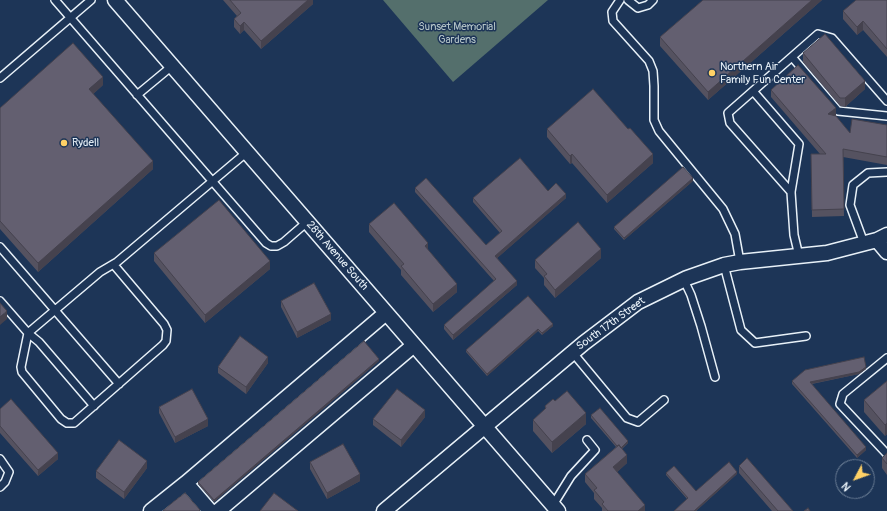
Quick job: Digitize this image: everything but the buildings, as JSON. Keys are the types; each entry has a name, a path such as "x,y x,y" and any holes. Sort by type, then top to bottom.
{"street":[{"name":"28th Avenue South","path":"116,0 484,427 556,508"},
{"name":"South 17th Street","path":"384,511 573,353 638,302 684,280 724,265 827,253 876,239"},
{"path":"876,239 887,252"},
{"path":"151,511 386,313"},
{"path":"218,511 414,345"},
{"path":"186,483 210,511"}],"lane":[{"path":"55,0 266,243 271,246 277,246 284,242 307,222"},
{"path":"0,78 91,0"},
{"path":"620,0 612,12 613,21 649,61 653,71 654,120 656,126 668,143 723,209 735,234 740,262"},
{"path":"628,0 638,8 648,5 653,0"},
{"path":"791,192 730,123 728,113 818,34 832,38 887,101"},
{"path":"792,57 838,111 887,116"},
{"path":"137,95 172,66"},
{"path":"754,91 799,144 791,192 794,235 799,256"},
{"path":"114,265 164,324 168,335 163,345 119,384 74,423 67,424 61,420 22,372 21,367 28,333 100,272 114,265 247,152"},
{"path":"876,239 855,221 850,205 853,185 868,173 887,172"},
{"path":"0,247 119,384"},
{"path":"724,265 741,330 755,343 806,336"},
{"path":"684,280 691,295 699,320 715,377"},
{"path":"0,300 28,333 39,342 94,406"},
{"path":"573,353 627,418 638,422 664,400"},
{"path":"887,358 843,394 840,404 887,454"},
{"path":"556,508 571,476 596,450 587,440"},
{"path":"0,459 9,472 6,482 0,487"}],"green space":[{"name":"Sunset Memorial Gardens","path":"383,0 548,0 453,82"}],"place":[{"name":"Northern Air Family Fun Center","path":"712,73"},
{"name":"Rydell","path":"64,143"}]}
